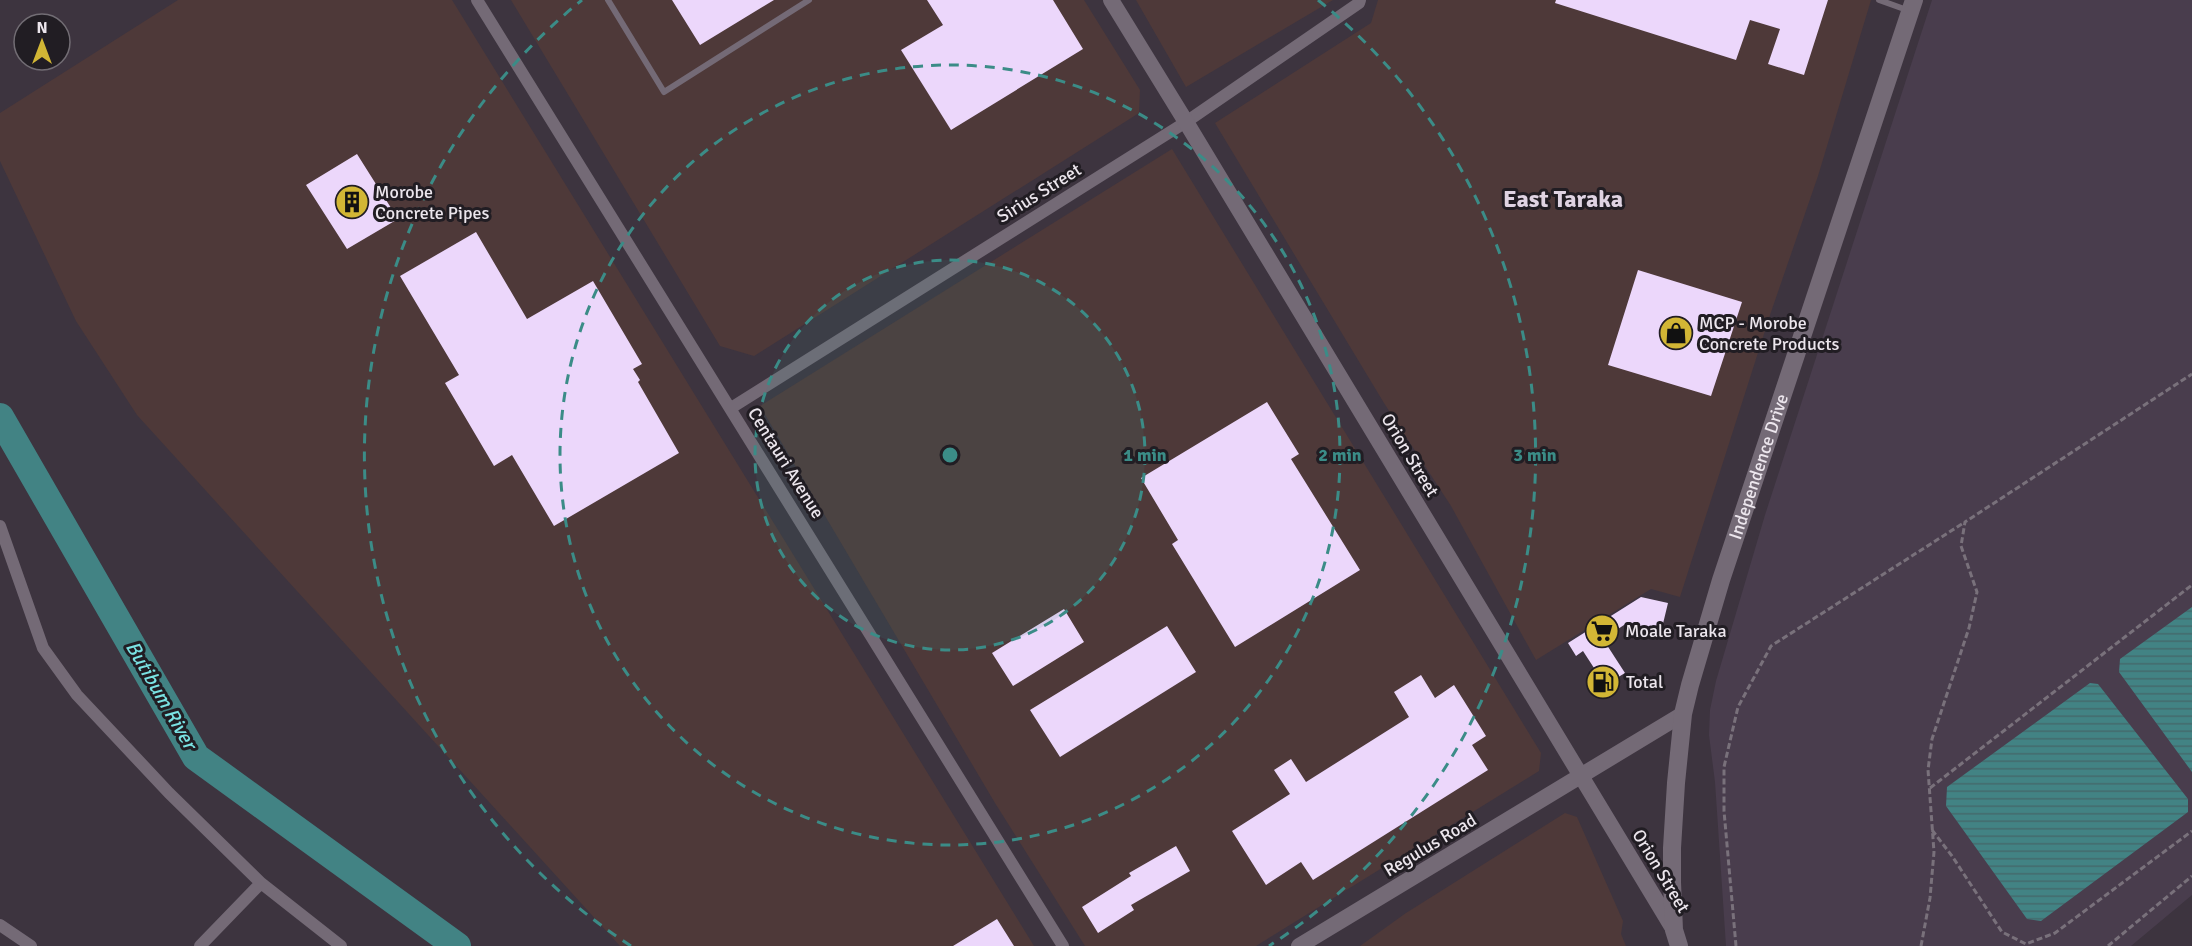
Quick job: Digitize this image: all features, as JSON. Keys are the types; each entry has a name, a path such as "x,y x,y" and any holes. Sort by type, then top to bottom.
{"main road":[{"name":"Independence Drive","path":"1677,938 1671,882 1676,783 1683,714 1707,623 1912,5"}],"street":[{"name":"Centauri Avenue","path":"477,0 1062,946"},
{"name":"Orion Street","path":"1111,0 1677,938"},
{"name":"Sirius Street","path":"731,408 1186,122 1359,3 1360,0"},
{"path":"0,526 44,648 77,695 169,793 261,883 341,946"},
{"name":"Regulus Road","path":"1299,946 1683,714"},
{"path":"201,946 261,883"},
{"path":"0,925 31,946"}],"lane":[{"path":"608,0 664,92 809,0"},
{"path":"1879,0 1912,5"}],"path":[{"path":"1736,946 1724,811 1724,767 1738,708 1772,646 2192,374"},
{"path":"1921,946 1930,898 1934,852 1929,770 1932,739 1969,628 1977,592 1961,546 1965,522"},
{"path":"1930,788 2192,585"},
{"path":"1932,830 2002,932 2026,944 2055,933 2192,831"},
{"path":"2108,946 2192,876"}],"shaded area":[{"path":"178,0 452,0 1034,946 620,946 137,415 76,321 0,161 0,113 65,72 72,72 72,67"},
{"path":"511,0 1084,0 1140,90 1139,113 754,356 720,346"},
{"path":"1136,0 1333,0 1186,87"},
{"path":"1378,0 1871,0 1818,176 1771,312 1680,597 1651,589 1536,660 1451,506 1384,403 1215,123 1371,23"},
{"path":"1932,0 2192,0 2192,895 2131,946 1726,946 1715,782 1709,735 1710,710 1716,681 1765,515"},
{"path":"1172,149 1541,753 1539,771 1256,946 1085,946 995,803 760,406"},
{"path":"2192,607 2192,772 2119,672 2120,659"},
{"path":"2090,683 2098,684 2188,799 2188,812 2041,921 2027,919 1946,806 1947,787"},
{"path":"1565,813 1577,817 1623,921 1621,934 1626,946 1360,946 1406,913"}],"building":[{"path":"672,0 774,0 700,45"},
{"path":"927,0 1053,0 1083,49 951,130 901,50 943,25"},
{"path":"1556,0 1828,0 1804,75 1768,64 1780,29 1750,20 1736,60 1555,3"},
{"name":"Morobe Concrete Pipes","path":"357,154 398,219 347,249 306,185"},
{"path":"476,232 527,319 593,281 642,364 633,369 640,380 638,382 679,453 554,526 512,455 494,466 445,383 459,375 400,276"},
{"path":"1638,270 1742,302 1711,396 1608,365"},
{"path":"1267,402 1299,454 1291,459 1360,570 1235,647 1172,544 1178,540 1141,478"},
{"path":"1641,597 1668,603 1661,632 1627,623 1603,639 1625,673 1605,685 1583,651 1576,656 1568,643"},
{"path":"1064,609 1084,642 1013,686 992,653"},
{"path":"1167,626 1196,672 1060,757 1030,710"},
{"path":"1421,675 1435,698 1454,685 1486,736 1472,745 1488,770 1313,880 1301,862 1266,885 1232,831 1290,794 1274,770 1291,759 1306,782 1409,717 1394,692"},
{"path":"1176,846 1190,871 1131,905 1134,910 1098,933 1082,907 1131,876 1129,873"},
{"path":"997,919 1014,946 953,946"}],"waterway":[{"name":"Butibum River","path":"0,417 196,757 457,946"}],"place":[{"name":"Morobe Concrete Pipes","path":"352,202"},
{"name":"MCP - Morobe Concrete Products","path":"1676,333"},
{"name":"Moale Taraka","path":"1602,631"},
{"name":"Total","path":"1603,682"}],"district":[{"name":"East Taraka","path":"1563,199"}]}
